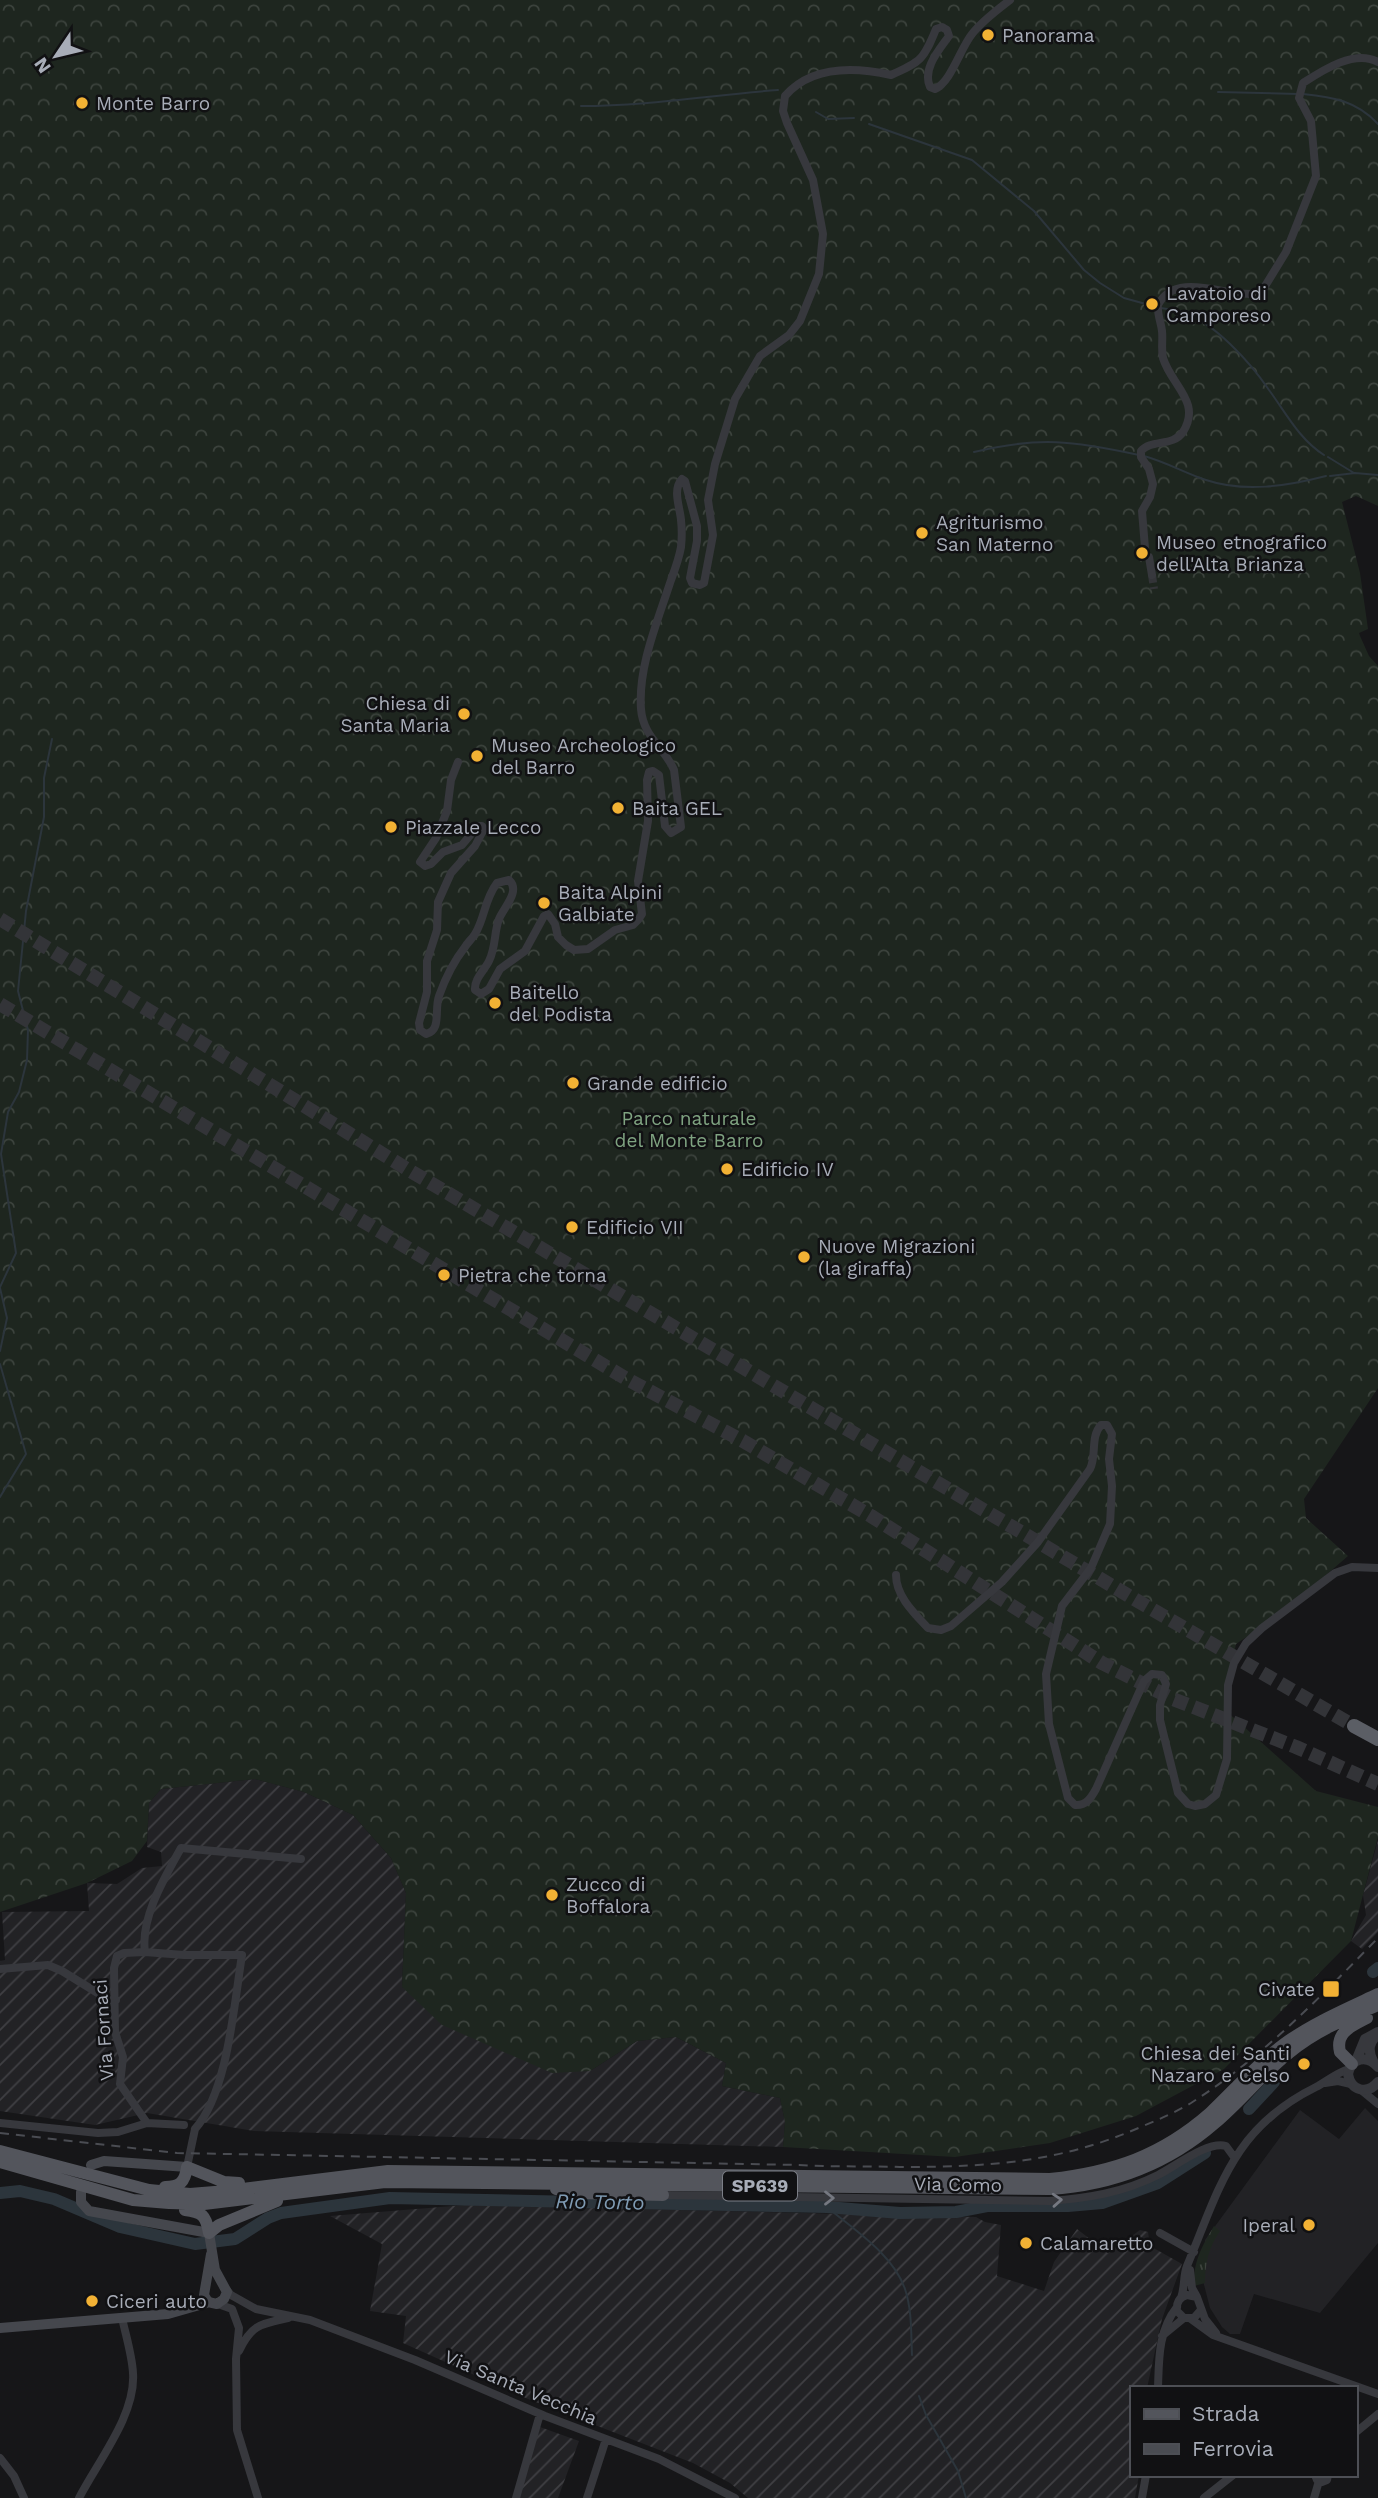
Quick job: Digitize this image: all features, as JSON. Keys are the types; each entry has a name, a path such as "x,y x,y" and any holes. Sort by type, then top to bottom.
{"highway":[{"path":"1354,1726 1378,1739"}],"main road":[{"name":"SP639","path":"0,2162 133,2200 205,2204 388,2171 1050,2179 1091,2175 1124,2166 1181,2136 1281,2046 1307,2028 1378,1994"},
{"name":"SP639","path":"0,2151 167,2193 385,2182 1022,2189 1078,2187 1125,2176 1173,2154 1216,2123 1289,2053 1313,2036 1378,2005"},
{"path":"1352,2065 1340,2052 1340,2036 1378,2013"},
{"path":"91,2165 104,2161 187,2167 233,2184 265,2180 307,2185"},
{"path":"137,2186 163,2188 180,2185 185,2179 187,2167"},
{"path":"521,2182 580,2193 663,2195"},
{"path":"209,2235 219,2225 307,2185"},
{"path":"80,2192 81,2202 89,2211 209,2235"},
{"path":"0,2328 168,2314 225,2299 211,2253 206,2217 202,2213 150,2206 133,2200"},
{"path":"211,2253 205,2298 214,2303"},
{"path":"183,2311 213,2281 223,2286"}],"street":[{"path":"458,762 451,780 447,811 435,840 421,862 429,866 441,853 462,845 477,826 482,826 483,831 475,846 450,875 439,898 437,930 427,961 426,997 419,1023 422,1032 429,1034 436,1027 436,1005 443,986 457,958 477,932 484,907 499,882 510,881 514,891 498,920 496,941 489,960 474,986 481,994 489,989 500,969 525,951 544,916 548,914 555,924 558,937 574,950 588,949 615,930 633,925 642,914 638,881 648,821 649,772 653,771 659,775 665,826 671,833 681,827 674,770 671,762 654,743 641,713 646,657 680,550 678,482 682,479 685,481 696,526 697,541 690,578 696,586 704,583 713,527 708,500 715,464 735,399 761,356 789,335 800,321 820,274 823,234 813,180 787,123 783,111 785,97 808,76 825,72 870,70 891,75 923,57 930,47 936,29 942,27 947,30 949,36 935,57 927,78 930,87 940,87 973,32 1010,0"},
{"path":"1152,575 1142,511 1150,497 1153,484 1141,454 1148,445 1170,442 1181,435 1190,412 1187,399 1164,360 1158,305 1162,297 1173,291 1199,285 1237,294 1259,294 1262,291 1286,251 1316,176 1311,121 1298,97 1303,83 1336,65 1354,59 1370,58 1378,62"},
{"path":"896,1575 900,1594 928,1628 943,1629 958,1621 1002,1582 1038,1542 1090,1469 1098,1427 1104,1424 1108,1426 1112,1434 1109,1459 1112,1486 1110,1524 1091,1568 1066,1599 1061,1610 1046,1674 1050,1729 1068,1798 1075,1804 1082,1804 1088,1801 1096,1789 1144,1681 1152,1674 1162,1675 1166,1684 1159,1717 1166,1750 1179,1795 1186,1802 1198,1806 1214,1797 1227,1759 1228,1685 1234,1663 1246,1643 1337,1571 1355,1567 1378,1568"},
{"path":"187,2167 195,2129 208,2112 220,2082 242,1955 145,1952 144,1941 157,1893 181,1848 301,1859"},
{"name":"Via Fornaci","path":"145,1952 117,1956 114,1968 115,2032 123,2057 120,2084 147,2123"},
{"path":"0,1969 48,1965 108,2000 116,2000"},
{"path":"1351,2084 1348,2078 1364,2040 1378,2034"},
{"path":"1376,2064 1369,2047 1378,2034"},
{"path":"1158,2386 1162,2336 1169,2317 1181,2298 1185,2288 1186,2268 1234,2157 1271,2114 1294,2098 1366,2059 1376,2064"},
{"path":"1322,2084 1338,2081 1351,2084 1378,2104"},
{"path":"1361,2090 1371,2089 1378,2084"},
{"path":"0,2123 99,2133 118,2132 147,2123 184,2125 195,2129"},
{"name":"Via Como","path":"663,2195 1049,2201 1122,2191 1213,2145 1226,2146 1234,2157"},
{"path":"1160,2232 1192,2256"},
{"path":"1192,2256 1190,2281 1201,2303 1201,2310 1210,2326 1225,2339"},
{"name":"Via Santa Vecchia","path":"223,2286 231,2295 256,2309 310,2320 415,2360 540,2414 659,2459 735,2498"},
{"path":"1181,2298 1191,2294 1197,2297"},
{"path":"214,2303 229,2306 238,2321 237,2430 258,2498"},
{"path":"1177,2307 1179,2314 1213,2335 1356,2386"},
{"path":"236,2360 245,2340 258,2325 260,2316 256,2309"},
{"path":"1162,2336 1197,2316 1201,2310"},
{"path":"79,2498 94,2468 111,2443 129,2405 133,2374 122,2318"},
{"path":"238,2321 246,2326 291,2318"},
{"path":"1357,2386 1378,2394"},
{"path":"516,2498 540,2414"},
{"path":"1357,2431 1378,2414"},
{"path":"587,2498 606,2439"},
{"path":"0,2458 14,2476 24,2498"},
{"path":"1142,2498 1146,2477"},
{"path":"1204,2498 1230,2477"},
{"path":"1314,2498 1317,2478"}],"shaded area":[{"path":"255,1779 304,1792 353,1815 391,1858 406,1893 402,1987 590,2071 637,2041 676,2037 726,2063 722,2086 780,2098 785,2122 783,2147 254,2131 147,2113 95,2125 0,2111 0,1961 5,1960 2,1912 89,1911 87,1883 117,1884 142,1868 162,1866 161,1852 147,1847 149,1803 161,1789"},
{"path":"1378,1840 1378,1932 1362,1949 1351,1941 1366,1915 1363,1895"},
{"name":"Iperal","path":"1365,2108 1378,2121 1378,2243 1320,2313 1254,2294 1240,2334 1230,2334 1210,2308 1202,2277 1205,2240 1300,2110 1339,2139"},
{"path":"465,2205 976,2217 1001,2225 997,2276 1044,2291 1054,2262 1077,2229 1108,2253 1140,2230 1148,2232 1150,2246 1182,2264 1162,2319 1147,2386 1130,2386 1130,2477 1139,2477 1135,2498 748,2498 730,2483 693,2463 528,2399 403,2343 406,2316 370,2311 382,2244 330,2216"},
{"path":"540,2427 579,2441 558,2498 518,2498"}],"green space":[{"name":"Parco naturale del Monte Barro","path":"0,0 1378,0 1378,506 1356,496 1342,502 1360,573 1368,629 1359,633 1369,656 1378,666 1378,1388 1304,1499 1306,1518 1348,1556 1282,1613 1236,1644 1226,1690 1225,1710 1316,1791 1378,1807 1378,1837 1351,1941 1224,2069 1136,2116 1050,2143 955,2157 783,2147 785,2122 780,2098 722,2086 726,2063 676,2037 637,2041 590,2071 552,2073 442,2025 402,1987 406,1893 391,1858 353,1815 304,1792 255,1779 161,1789 149,1803 147,1841 132,1861 87,1883 0,1912"},
{"path":"1214,2226 1220,2231 1208,2256 1205,2283 1194,2286 1199,2254"}],"waterway":[{"path":"581,106 778,90"},
{"path":"1218,92 1298,94"},
{"path":"1303,94 1353,105 1378,124"},
{"path":"816,112 828,119 854,118"},
{"path":"869,124 972,160 1034,211 1084,270 1100,283 1124,298 1153,306"},
{"path":"1160,308 1194,317 1219,334 1261,379 1300,433 1324,455"},
{"path":"974,452 1018,444 1056,442 1139,455"},
{"path":"1144,456 1206,480 1236,486 1266,487 1326,476"},
{"path":"1328,457 1354,473"},
{"path":"1330,476 1355,473 1378,475"},
{"path":"0,1287 16,1253 1,1154 8,1112 19,1092 27,1060 28,1030 18,991 26,911 44,817 44,778 52,739"},
{"path":"0,1288 7,1318 0,1351"},
{"path":"0,1364 26,1454 0,1497"},
{"name":"Rio Torto","path":"1373,1972 1378,1968"},
{"name":"Rio Torto","path":"1249,2109 1274,2082"},
{"name":"Rio Torto","path":"0,2193 20,2191 54,2199 120,2227 195,2244 235,2239 281,2213 390,2198 827,2207 900,2213 956,2212 987,2206 1068,2206 1102,2203 1158,2183 1205,2153"},
{"path":"827,2207 872,2244 899,2276 909,2305 912,2355"},
{"path":"919,2396 926,2415 958,2471 966,2498"}],"tunnel":[{"path":"1152,575 1154,589"},
{"path":"0,919 407,1169 1354,1726"},
{"path":"0,1004 625,1378 743,1441 871,1516 1102,1663 1173,1699 1296,1747 1378,1784"}],"railway":[{"path":"0,2133 177,2153 900,2167 964,2166 1024,2160 1083,2148 1162,2118 1191,2103 1266,2047 1378,1938"}],"place":[{"name":"Panorama","path":"988,35"},
{"name":"Monte Barro","path":"82,103"},
{"name":"Lavatoio di Camporeso","path":"1152,304"},
{"name":"Agriturismo San Materno","path":"922,533"},
{"name":"Museo etnografico dell'Alta Brianza","path":"1142,553"},
{"name":"Chiesa di Santa Maria","path":"464,714"},
{"name":"Museo Archeologico del Barro","path":"477,756"},
{"name":"Baita GEL","path":"618,808"},
{"name":"Piazzale Lecco","path":"391,827"},
{"name":"Baita Alpini Galbiate","path":"544,903"},
{"name":"Baitello del Podista","path":"495,1003"},
{"name":"Grande edificio","path":"573,1083"},
{"name":"Edificio IV","path":"727,1169"},
{"name":"Edificio VII","path":"572,1227"},
{"name":"Nuove Migrazioni (la giraffa)","path":"804,1257"},
{"name":"Pietra che torna","path":"444,1275"},
{"name":"Zucco di Boffalora","path":"552,1895"},
{"name":"Civate","path":"1331,1989"},
{"name":"Chiesa dei Santi Nazaro e Celso","path":"1304,2064"},
{"name":"Iperal","path":"1309,2225"},
{"name":"Calamaretto","path":"1026,2243"},
{"name":"Ciceri auto","path":"92,2301"}]}
